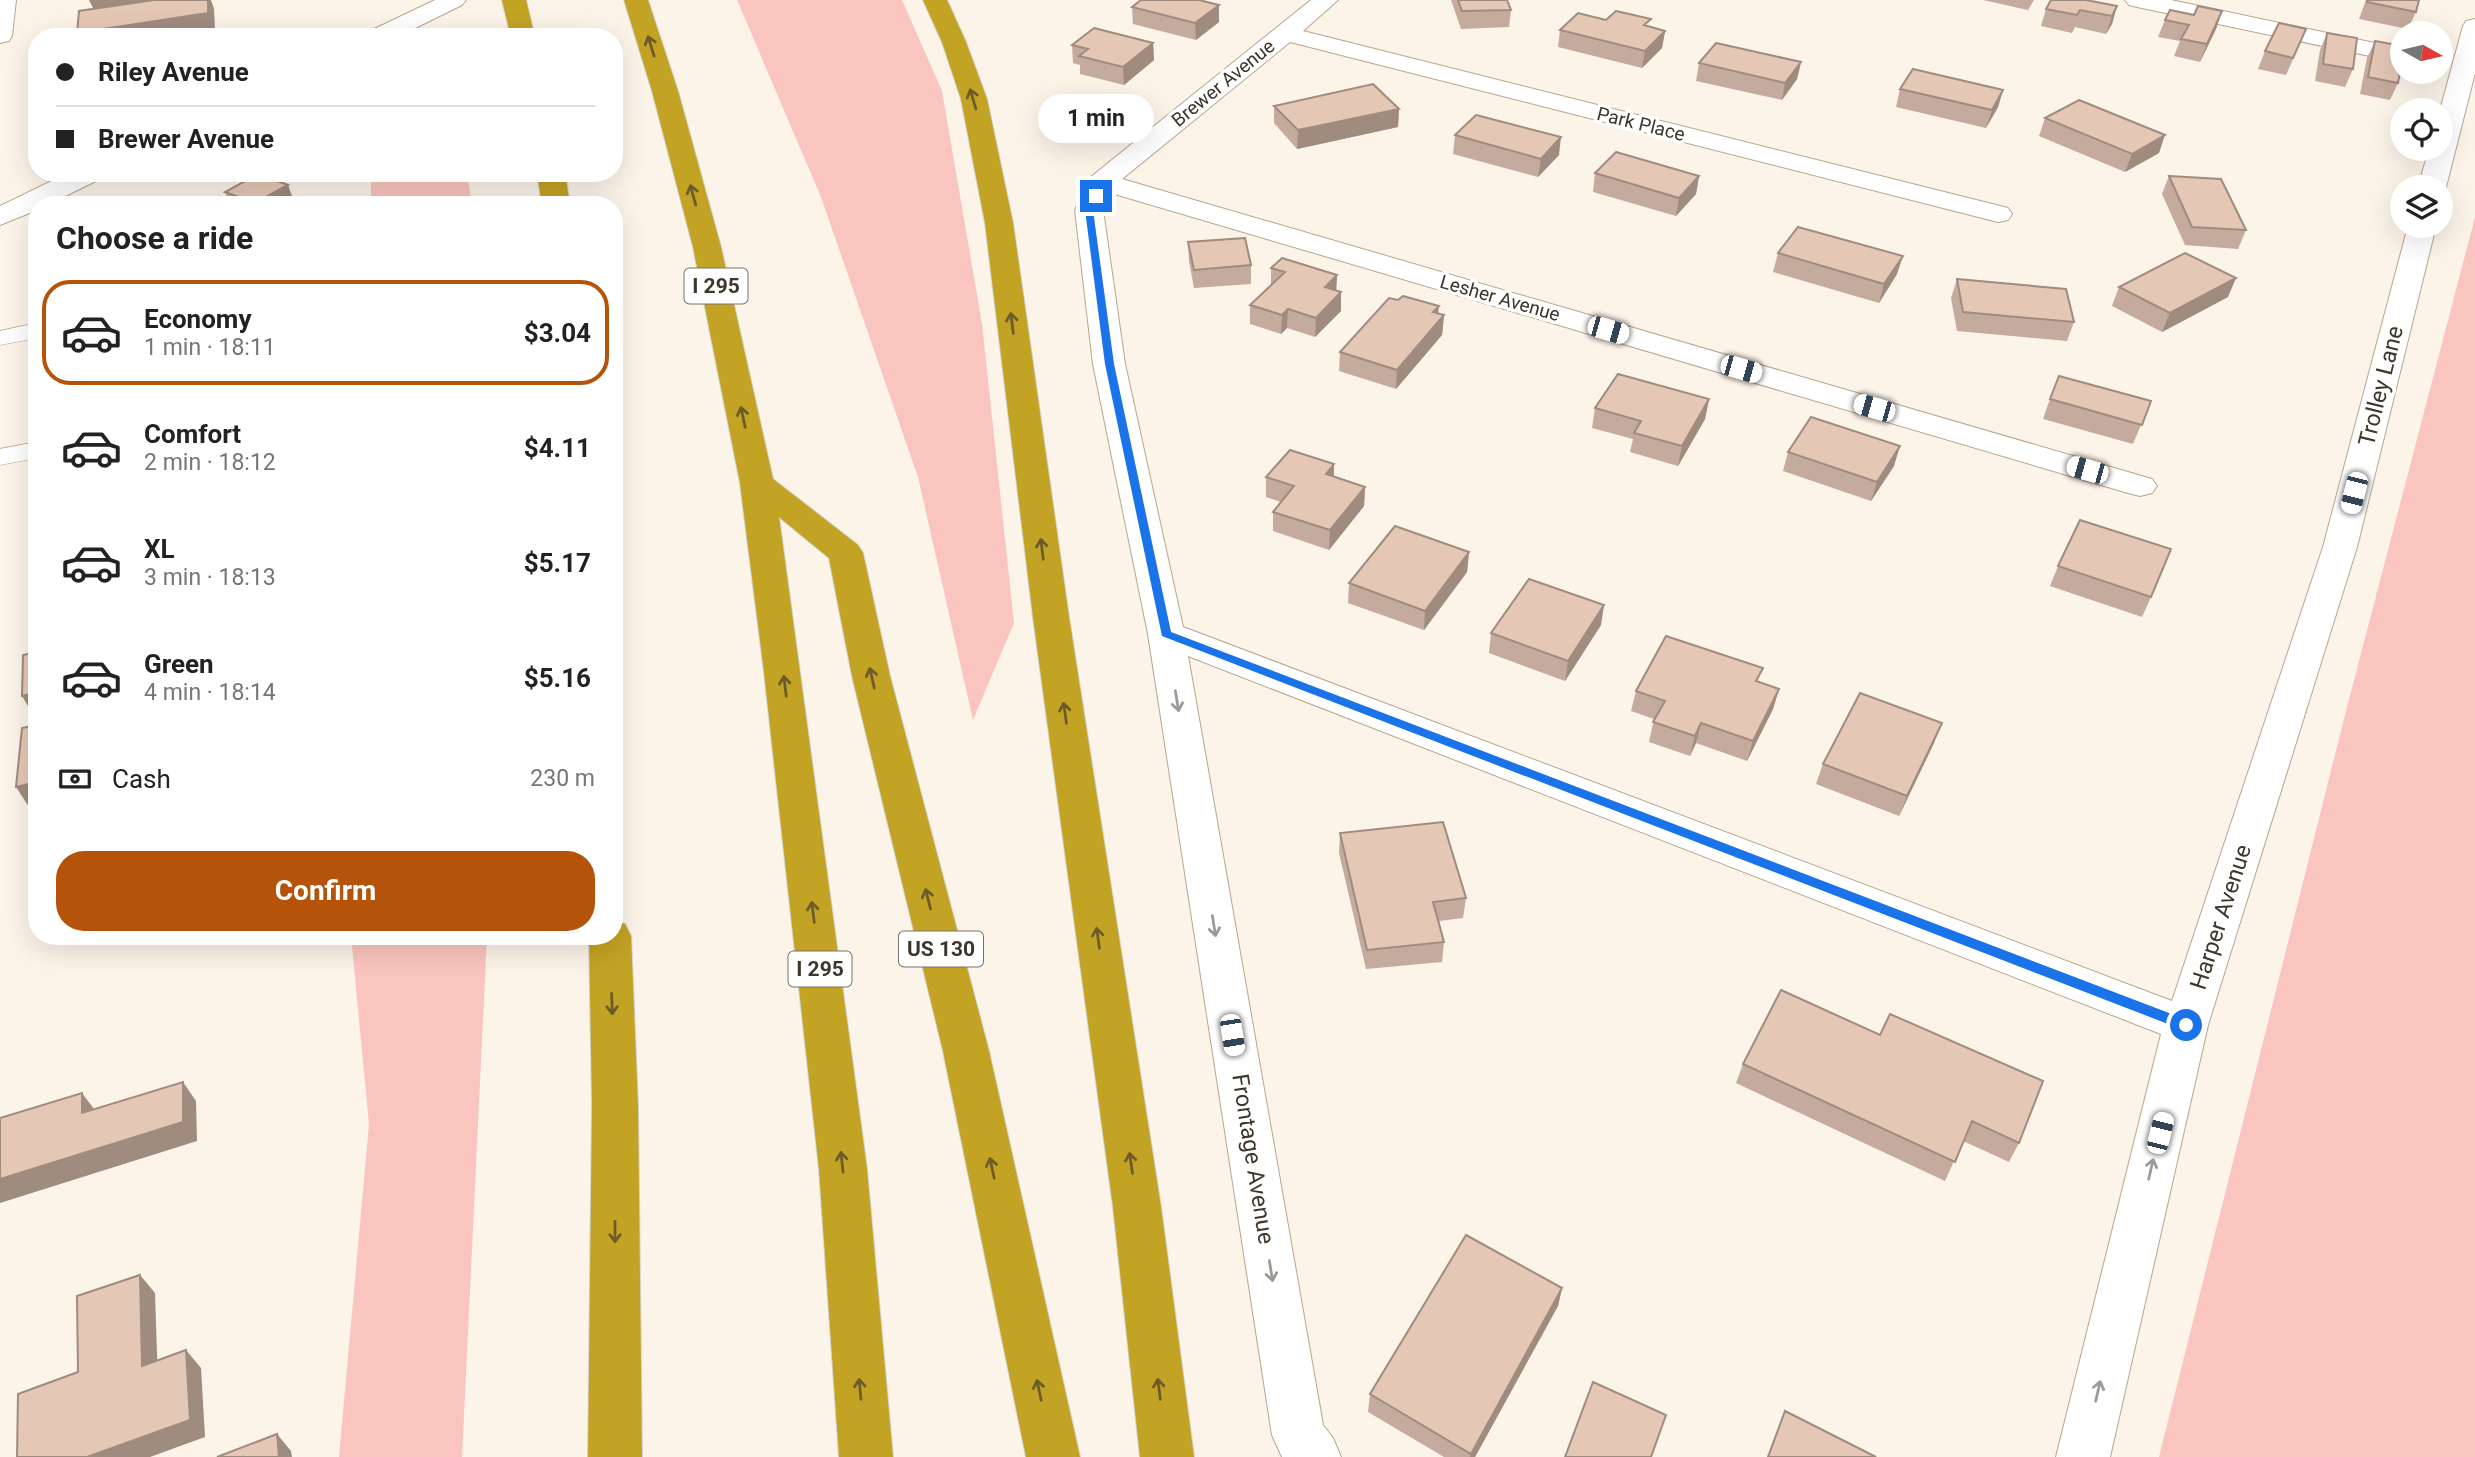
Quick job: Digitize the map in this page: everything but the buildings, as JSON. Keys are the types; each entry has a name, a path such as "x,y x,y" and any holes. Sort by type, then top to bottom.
{"highway":[{"path":"514,0 521,28"},
{"name":"I 295","path":"636,0 665,91 707,247 757,484 792,737 843,1168 866,1457"},
{"path":"934,0 954,42 974,99 999,223 1053,630 1137,1207 1167,1457"},
{"name":"US 130","path":"757,484 846,553 871,676 966,1051 1053,1457"},
{"path":"610,945 615,1105 615,1457"}],"street":[{"path":"0,36 4,0"},
{"path":"396,28 454,0"},
{"name":"Brewer Avenue","path":"1109,364 1089,210 1102,182 1326,0"},
{"path":"2137,0 2390,53"},
{"path":"2454,63 2475,26"},
{"name":"Park Place","path":"1284,33 1998,214"},
{"path":"2434,175 2449,84"},
{"path":"43,196 72,182"},
{"name":"Lesher Avenue","path":"1102,182 2140,486"},
{"path":"0,217 28,203"},
{"name":"Trolley Lane","path":"2340,547 2419,238"},
{"name":"Frontage Avenue","path":"1109,364 1166,634 1306,1446"},
{"name":"Harper Avenue","path":"2082,1457 2186,1025 2340,547"},
{"path":"1166,634 2186,1025"}],"lane":[{"path":"0,338 28,332"},
{"path":"0,457 28,452"}],"shaded area":[{"path":"737,0 902,0 942,91 982,324 1014,623 973,720 918,477 821,197"},
{"path":"371,182 468,182 471,196 371,196"},
{"path":"2475,217 2475,1457 2159,1457 2347,707"},
{"path":"352,945 487,945 462,1457 339,1457 369,1124"}],"route":[{"path":"1096,196 1089,210 1109,364 1166,634 2186,1025"}]}
